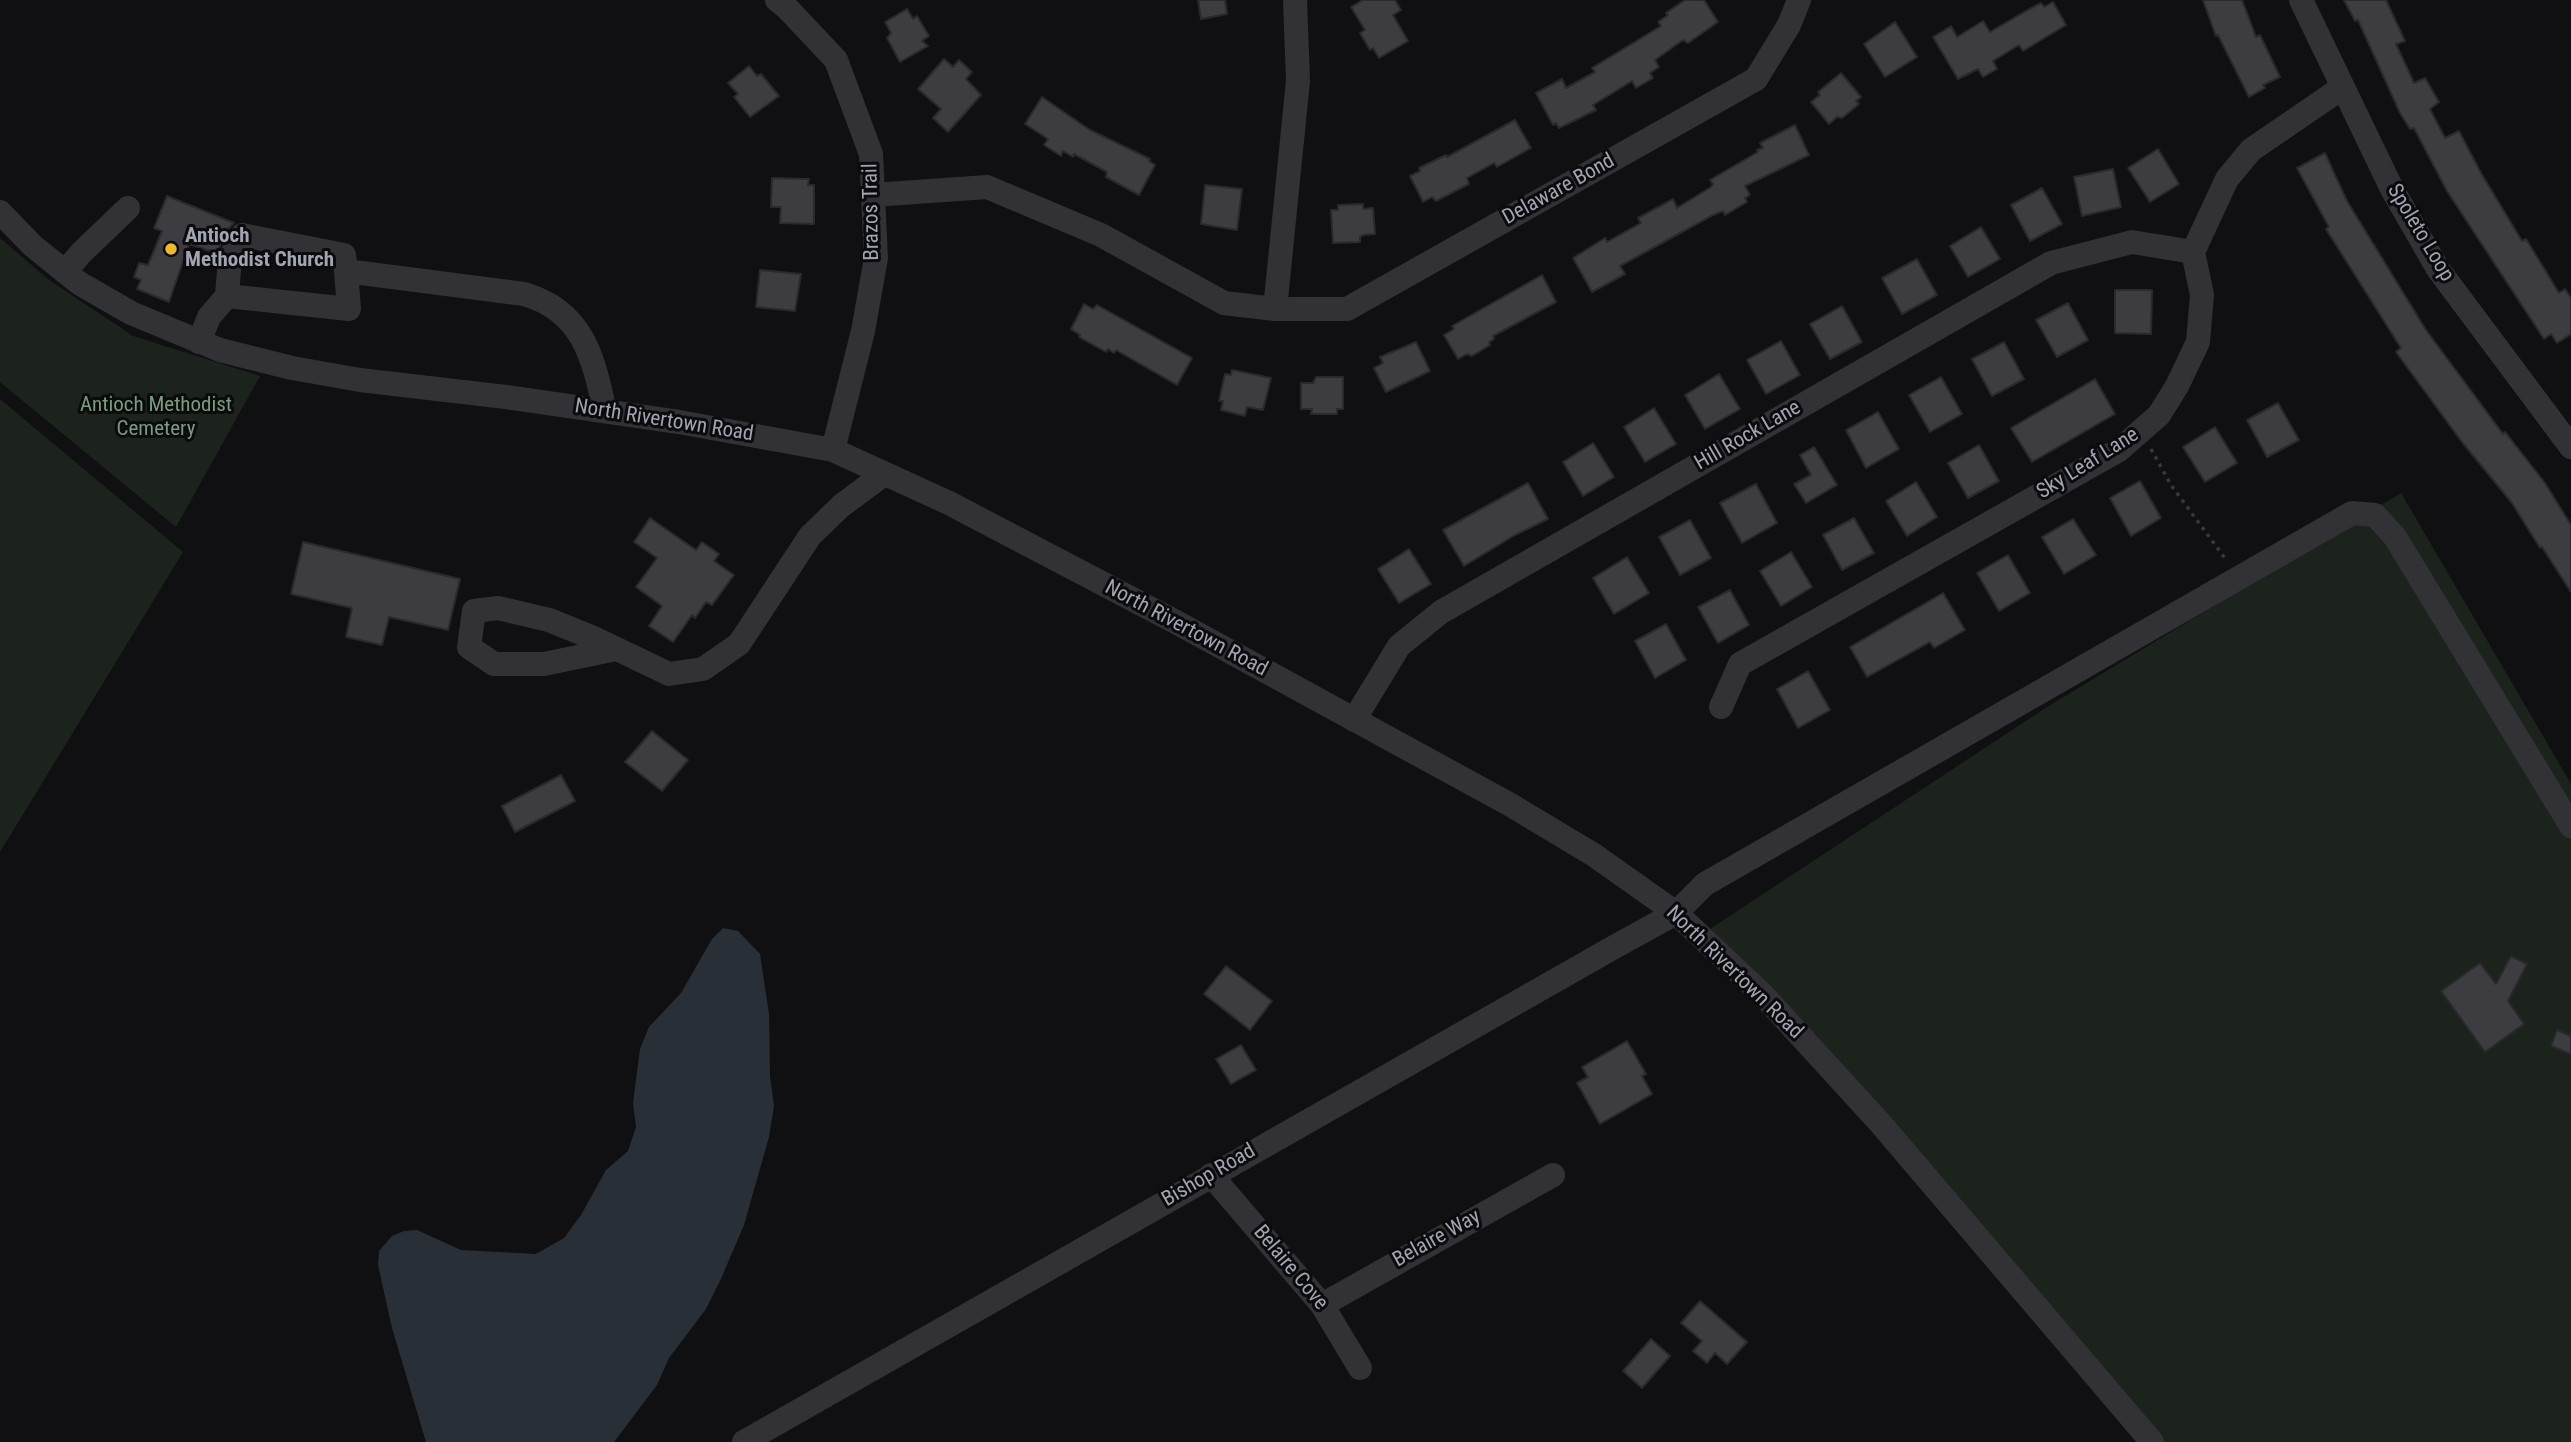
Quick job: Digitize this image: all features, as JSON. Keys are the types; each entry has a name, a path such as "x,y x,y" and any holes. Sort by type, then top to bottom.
{"street":[{"name":"Brazos Trail","path":"777,0 836,61 871,154 876,258 863,331 833,450"},
{"path":"1275,309 1298,81 1295,0"},
{"name":"Delaware Bond","path":"873,195 987,187 1101,235 1224,303 1275,309 1347,309 1756,79 1789,25 1800,0"},
{"name":"Spoleto Loop","path":"2301,0 2392,189 2438,269 2571,447"},
{"path":"2193,252 2227,179 2250,150 2343,87"},
{"path":"65,272 128,208"},
{"name":"North Rivertown Road","path":"0,212 33,246 79,283 131,313 199,342 292,368 360,380 605,411 833,450 949,503 1174,621 1509,804 1594,855 1676,913 1763,995 1881,1124 2152,1442"},
{"path":"199,342 209,317 227,296 230,258 242,234 344,255 349,309 227,296"},
{"name":"Hill Rock Lane","path":"1354,720 1399,646 1441,612 2051,263 2132,242 2193,252"},
{"name":"Sky Leaf Lane","path":"1721,707 1740,664 2119,450 2159,415 2177,386 2198,342 2202,295 2193,252"},
{"path":"345,271 524,293 538,298 563,314 584,340 592,357 605,411"},
{"path":"616,649 544,664 494,664 469,647 474,611 498,608 549,620 616,649 669,674 703,669 739,644 810,536 841,506 884,474"},
{"name":"Bishop Road","path":"744,1442 1676,913 1706,884 2352,513 2375,515 2395,537 2571,826"},
{"name":"Belaire Cove","path":"1211,1175 1322,1305 1360,1368"},
{"name":"Belaire Way","path":"1322,1305 1553,1175"}],"path":[{"path":"2141,432 2171,485 2239,578"}],"green space":[{"name":"Antioch Methodist Cemetery","path":"0,238 49,280 133,336 260,376 176,527 0,382"},
{"path":"0,399 183,552 0,852"},
{"path":"2401,493 2571,784 2571,1442 2142,1442 1710,929 2047,707"}],"shaded area":[{"path":"723,928 738,931 760,954 769,1014 770,1076 774,1106 769,1137 744,1225 706,1309 669,1358 657,1385 614,1442 426,1442 392,1328 378,1265 379,1251 392,1236 417,1230 461,1250 536,1254 564,1238 581,1215 606,1170 628,1151 636,1127 633,1103 640,1049 649,1027 681,993 712,939"}],"building":[{"path":"1198,0 1225,0 1227,14 1201,19"},
{"path":"1363,0 1395,0 1401,10 1393,15 1408,41 1379,58 1373,48 1370,50 1360,33 1365,30 1351,7"},
{"path":"1685,0 1704,0 1718,22 1688,43 1683,40 1655,60 1659,67 1650,73 1653,78 1636,88 1632,81 1593,105 1596,110 1559,128 1556,123 1553,125 1536,93 1562,79 1566,88 1595,72 1592,68 1661,26 1658,22 1668,15 1666,13"},
{"path":"2203,0 2242,0 2256,37 2260,35 2280,77 2263,85 2265,88 2249,97 2218,35 2216,36"},
{"path":"2344,0 2386,0 2405,41 2396,44 2414,83 2425,78 2439,102 2430,109 2445,138 2459,131 2522,241 2526,239 2559,293 2565,289 2571,298 2571,334 2557,343 2551,334 2544,339 2447,191 2414,128 2410,129 2400,113 2358,20 2355,21"},
{"path":"2053,2 2066,25 2023,51 2019,45 1993,61 1997,69 1983,77 1978,69 1958,79 1933,37 1951,26 1957,37 1983,21 1990,32 2041,3 2044,7"},
{"path":"907,9 913,19 917,16 929,36 922,41 928,46 900,62 887,38 891,33 885,22"},
{"path":"1895,22 1917,57 1885,77 1864,44"},
{"path":"944,59 953,67 959,60 972,72 966,79 981,95 948,132 933,118 941,109 918,89"},
{"path":"749,66 757,76 761,74 779,96 750,117 734,97 738,94 728,83"},
{"path":"1841,73 1861,97 1856,101 1859,104 1842,118 1837,117 1829,124 1811,102 1820,95 1818,92"},
{"path":"1042,97 1090,130 1150,159 1155,165 1139,195 1106,177 1107,172 1074,154 1073,157 1063,151 1061,156 1044,145 1048,139 1025,124"},
{"path":"1515,120 1531,148 1497,167 1494,163 1467,178 1469,184 1436,201 1432,197 1423,202 1410,176 1420,171 1419,168 1446,155 1447,157"},
{"path":"1795,125 1809,155 1745,186 1750,195 1745,198 1747,202 1725,215 1723,211 1713,215 1620,266 1625,274 1592,292 1573,258 1605,238 1607,242 1641,223 1638,218 1673,199 1677,208 1711,187 1713,184 1710,180 1758,152 1757,150 1763,148 1760,143"},
{"path":"2158,149 2179,184 2150,202 2128,168"},
{"path":"2325,153 2347,201 2426,330 2503,434 2505,432 2545,483 2571,525 2571,592 2512,503 2462,442 2396,352 2401,348 2326,229 2329,227 2297,168"},
{"path":"2113,169 2121,207 2082,216 2074,177"},
{"path":"772,178 809,179 808,185 814,185 814,224 780,223 781,207 771,207"},
{"path":"1205,185 1242,189 1237,230 1201,224"},
{"path":"2042,188 2062,224 2030,241 2011,205"},
{"name":"Antioch Methodist Church","path":"167,196 234,223 216,253 189,244 169,302 137,289 141,280 134,277 139,263 148,265 162,231 154,228"},
{"path":"1363,204 1363,209 1373,208 1375,234 1363,235 1360,242 1333,243 1331,210 1338,210 1338,205"},
{"path":"1981,227 2000,259 1968,277 1950,246"},
{"path":"1917,259 1937,295 1902,314 1882,278"},
{"path":"760,270 801,274 795,311 756,307"},
{"path":"1542,275 1556,302 1493,336 1490,345 1472,356 1467,354 1458,359 1444,335 1454,329 1452,326"},
{"path":"2115,290 2152,290 2151,334 2115,333"},
{"path":"2068,303 2088,340 2057,357 2036,320"},
{"path":"1084,304 1093,309 1097,305 1192,358 1177,385 1116,350 1114,353 1108,349 1106,352 1079,337 1080,335 1071,329"},
{"path":"1842,306 1862,342 1830,359 1810,324"},
{"path":"1781,341 1800,375 1766,394 1747,360"},
{"path":"1416,342 1430,371 1386,392 1374,368 1383,363 1380,357"},
{"path":"2004,342 2024,379 1992,396 1972,359"},
{"path":"1232,370 1271,378 1263,410 1247,407 1245,416 1221,410 1223,401 1219,401 1225,374 1231,375"},
{"path":"1719,374 1740,409 1705,429 1685,395"},
{"path":"1316,377 1343,377 1343,409 1337,409 1337,414 1311,414 1312,409 1301,409 1301,383 1313,383"},
{"path":"1941,377 1962,414 1930,432 1909,395"},
{"path":"2095,379 2115,414 2032,462 2011,428"},
{"path":"2278,403 2299,440 2267,457 2247,420"},
{"path":"1654,408 1676,444 1645,462 1624,427"},
{"path":"1878,412 1899,449 1866,468 1846,430"},
{"path":"2215,427 2237,463 2205,482 2183,447"},
{"path":"1593,443 1614,477 1583,496 1563,462"},
{"path":"1979,445 1999,481 1968,498 1948,463"},
{"path":"1814,447 1837,485 1806,503 1794,484 1811,475 1800,455"},
{"path":"2140,481 2161,518 2131,536 2110,498"},
{"path":"1916,482 1937,517 1907,536 1886,501"},
{"path":"1528,483 1548,519 1515,535 1464,566 1443,530"},
{"path":"1756,484 1777,523 1742,543 1720,503"},
{"path":"650,518 696,550 702,542 719,554 714,561 734,575 712,605 706,602 695,618 692,615 673,642 649,626 662,606 636,587 657,558 634,542"},
{"path":"1854,518 1874,553 1842,570 1823,535"},
{"path":"2073,519 2096,555 2064,574 2042,537"},
{"path":"1690,520 1711,558 1680,575 1659,537"},
{"path":"303,542 460,579 448,630 389,617 382,645 346,637 352,608 291,594"},
{"path":"1409,549 1431,584 1399,603 1378,569"},
{"path":"1791,552 1812,587 1781,606 1760,571"},
{"path":"2008,555 2030,593 1999,611 1977,573"},
{"path":"1627,557 1649,593 1614,614 1593,578"},
{"path":"1730,590 1749,625 1718,643 1698,607"},
{"path":"1943,593 1965,630 1934,648 1930,642 1867,677 1850,647"},
{"path":"1666,624 1686,660 1655,678 1635,641"},
{"path":"1808,671 1830,710 1798,728 1777,689"},
{"path":"652,731 688,760 662,791 625,762"},
{"path":"561,775 575,801 515,832 502,806"},
{"path":"2511,956 2527,964 2508,1001 2524,1024 2485,1052 2441,991 2480,963 2496,984"},
{"path":"1226,966 1272,1001 1250,1030 1204,994"},
{"path":"2557,1030 2571,1036 2571,1054 2551,1046"},
{"path":"1627,1041 1646,1074 1642,1076 1652,1094 1600,1124 1577,1083 1588,1077 1582,1067"},
{"path":"1241,1045 1256,1070 1231,1084 1216,1059"},
{"path":"1700,1301 1747,1342 1727,1364 1715,1353 1707,1363 1693,1351 1702,1341 1681,1323"},
{"path":"1651,1339 1670,1356 1642,1388 1623,1371"}],"place":[{"name":"Antioch Methodist Church","path":"171,249"}]}
